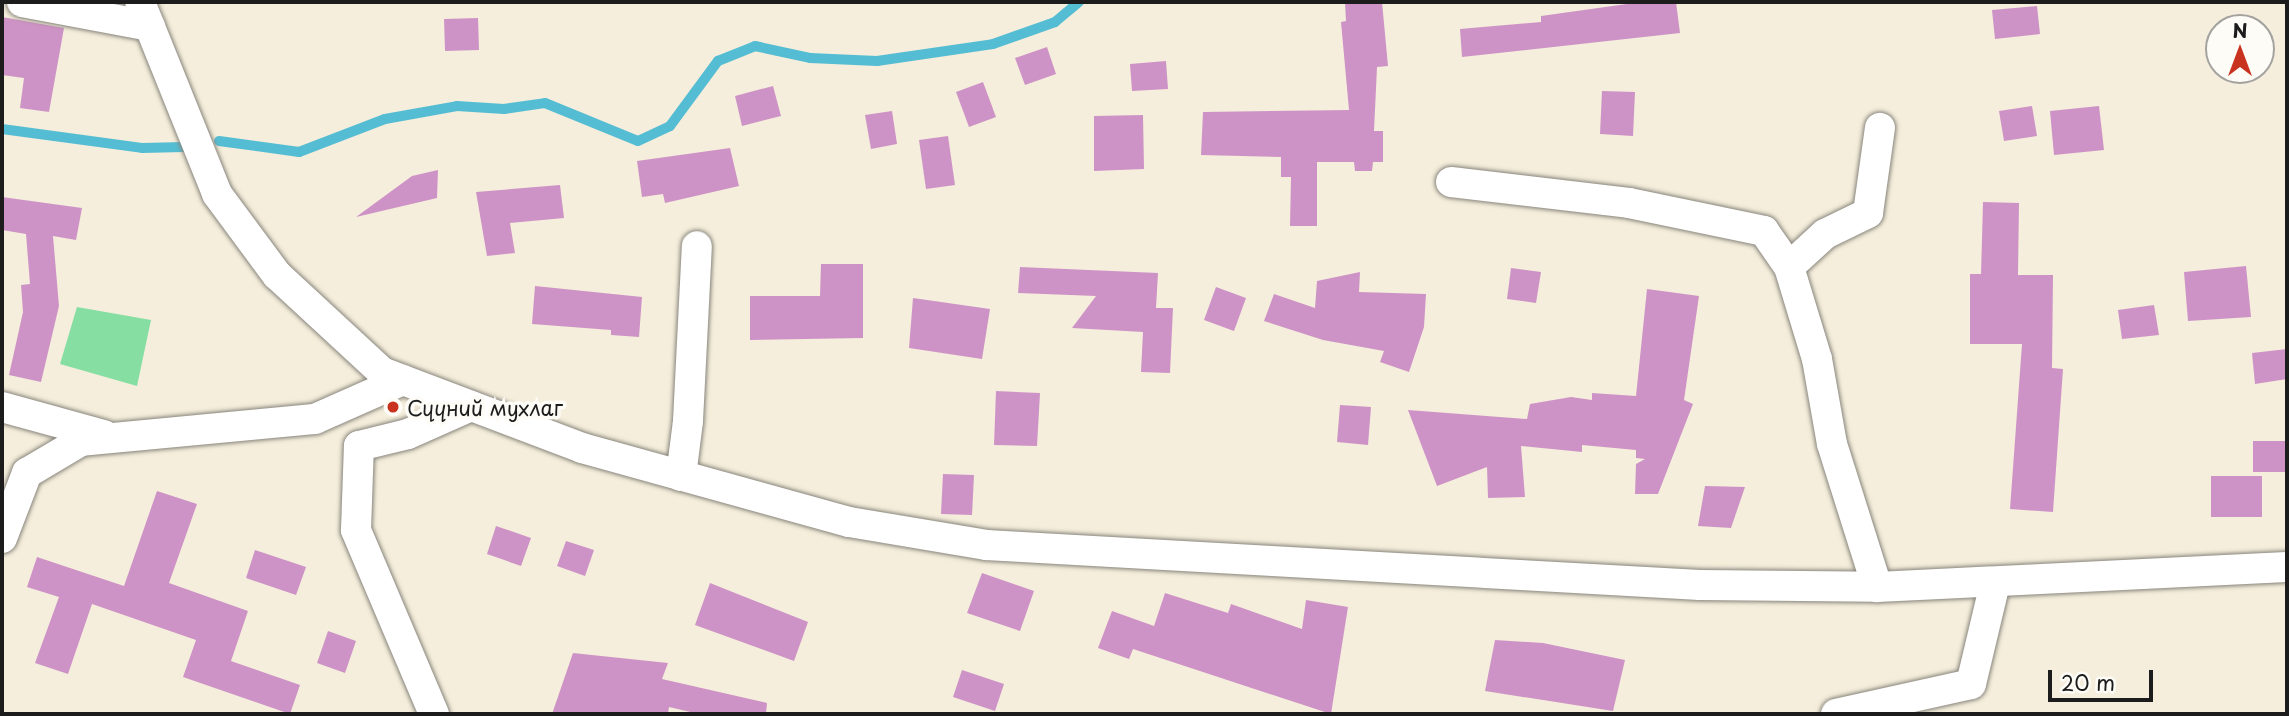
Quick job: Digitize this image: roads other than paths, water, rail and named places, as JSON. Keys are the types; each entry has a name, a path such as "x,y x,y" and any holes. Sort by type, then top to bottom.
{"street":[{"path":"22,2 145,14 217,194 276,275 382,372 582,448 849,522 986,545 1700,585 1877,587 2287,567"},
{"path":"1789,267 1825,234 1868,213 1880,128"},
{"path":"1451,182 1629,203 1764,231 1789,267 1817,359 1832,443 1877,587"},
{"path":"681,476 688,421 697,246"},
{"path":"2,538 27,473 81,441 315,419 403,380"},
{"path":"434,714 356,530 359,446 408,434 471,406"},
{"path":"2,407 115,438"},
{"path":"1836,714 1971,684 1996,583"}],"waterway":[{"path":"219,141 299,152 385,119 457,106 504,109 545,103 638,141 670,126 718,61 755,46 810,58 877,61 993,44 1055,22 1079,2"},
{"path":"2,129 142,148 184,147"}],"place":[{"name":"Сүүний мухлаг","path":"393,407"}]}
